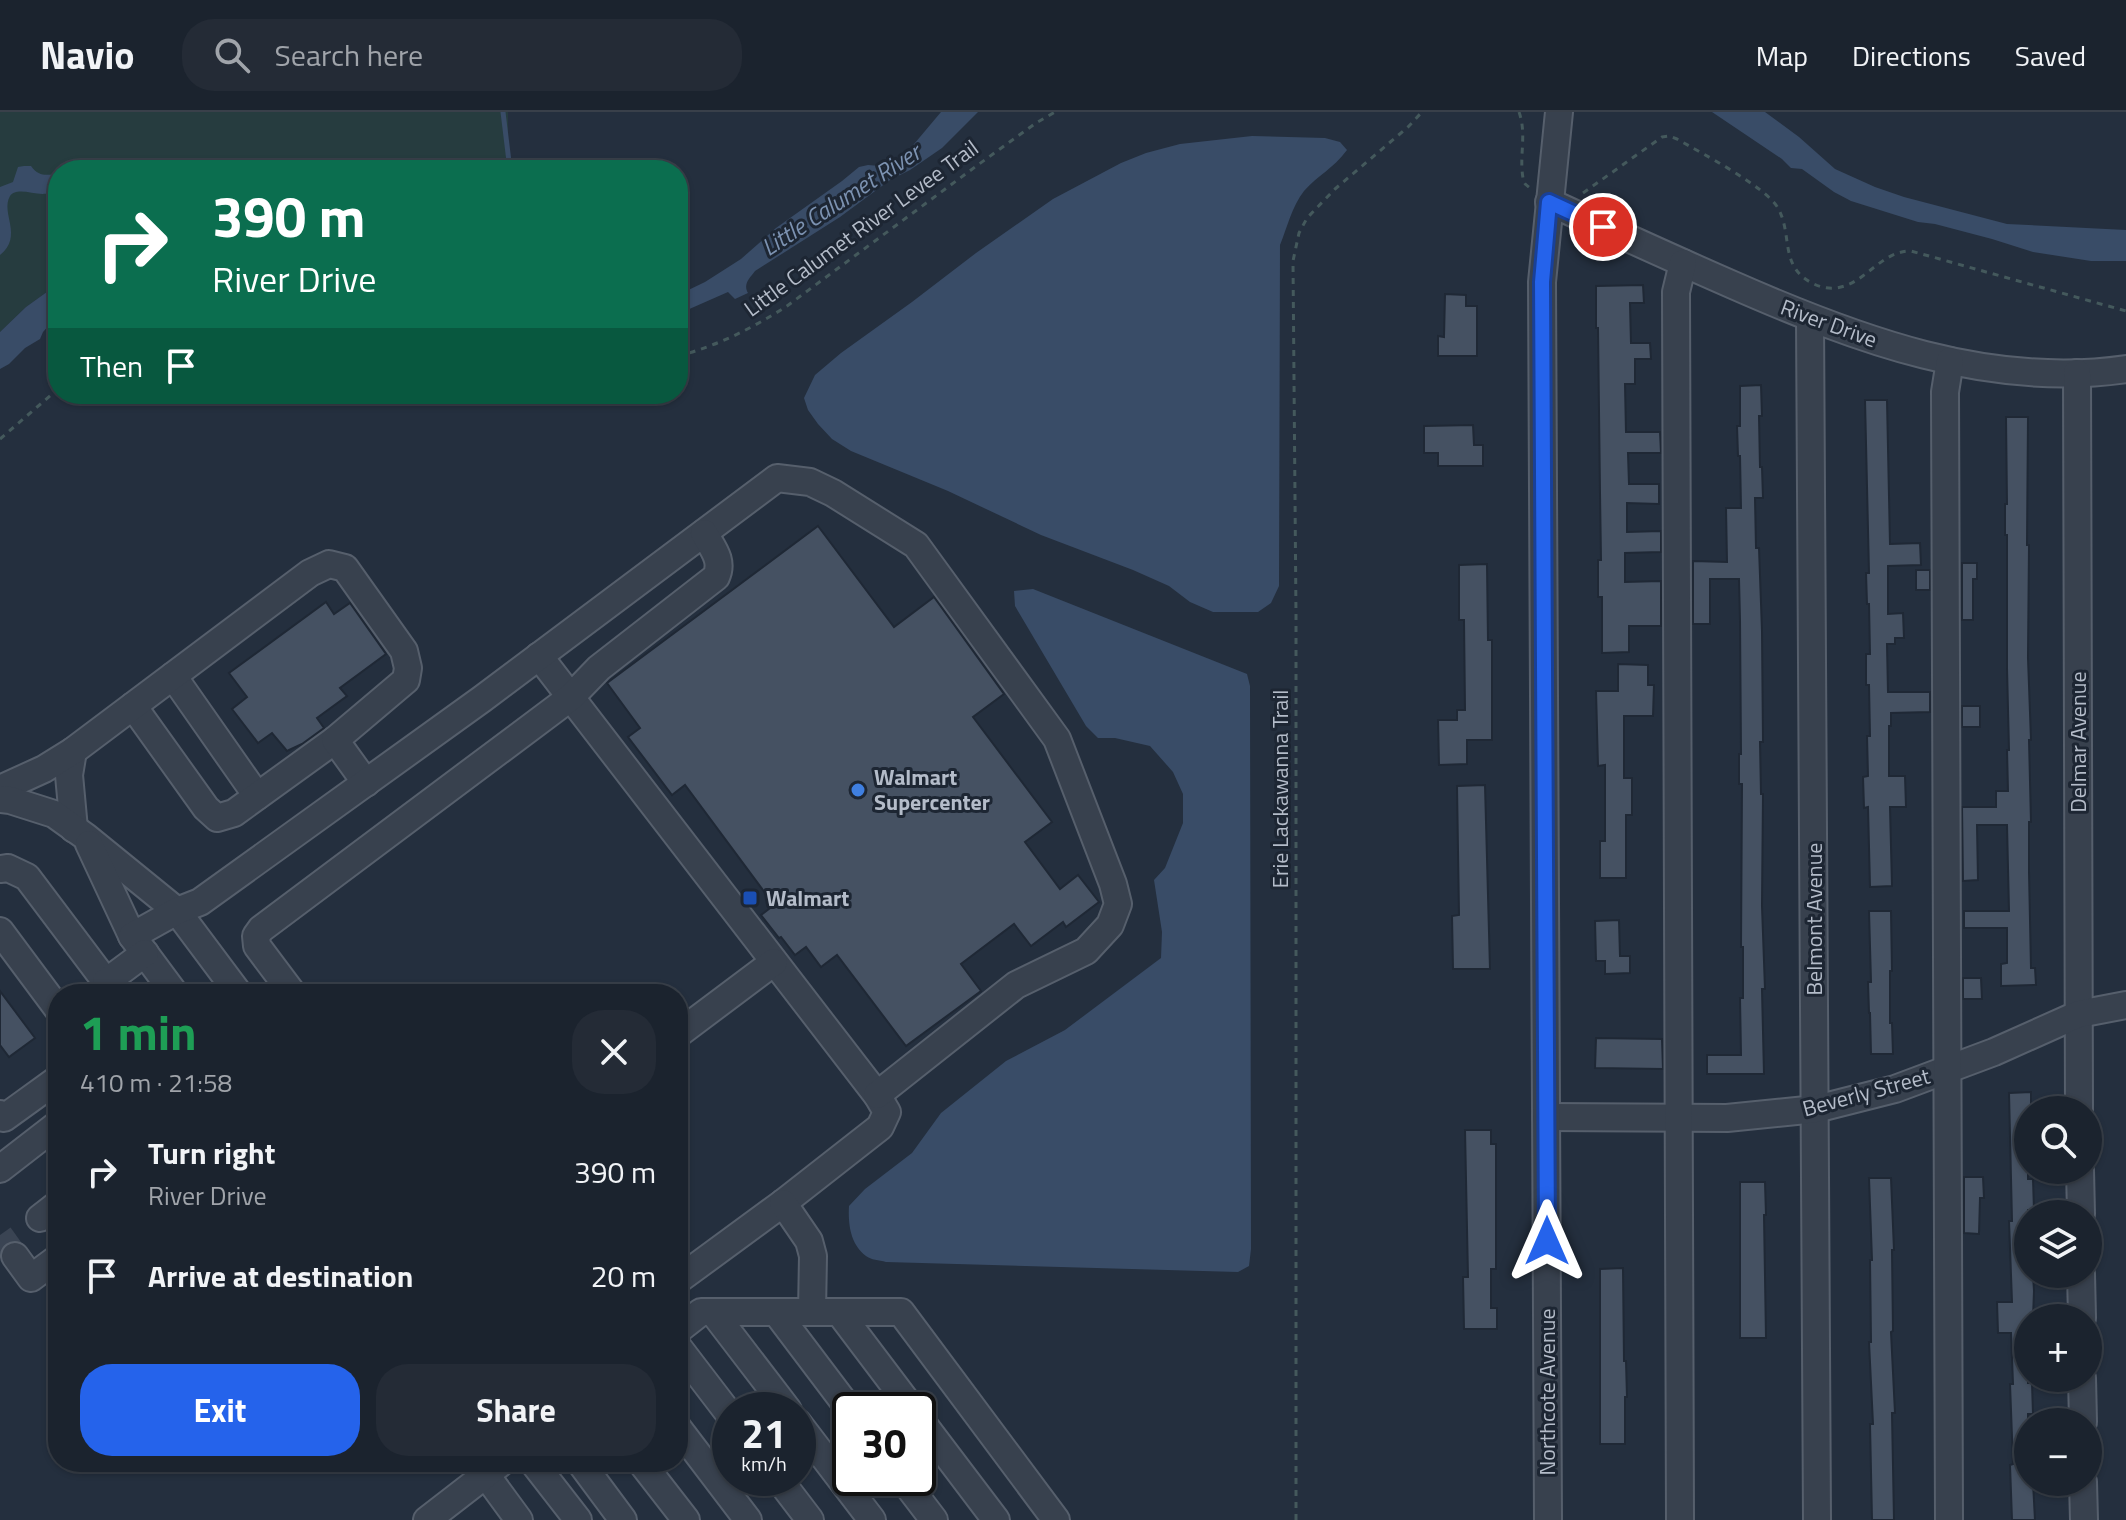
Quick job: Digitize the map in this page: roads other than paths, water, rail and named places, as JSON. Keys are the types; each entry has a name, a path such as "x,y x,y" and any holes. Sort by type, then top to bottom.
{"street":[{"name":"Northcote Avenue","path":"1548,1520 1542,282 1553,197 1559,112"},
{"name":"River Drive","path":"1553,197 1683,263 1810,318 1870,339 1978,367 2031,373 2126,369"},
{"path":"1680,1520 1676,292 1683,263"},
{"name":"Belmont Avenue","path":"1810,318 1817,1520"},
{"path":"1949,1520 1945,392 1950,361"},
{"name":"Delmar Avenue","path":"2077,373 2079,1096"},
{"path":"114,984 138,945 177,911 200,902 366,783 777,478 810,482 916,545 1057,739 1118,904 1110,925 1086,951 1016,985 877,1095"},
{"path":"286,984 257,946 256,936 261,929 571,697 599,668 716,577 720,568 718,557 704,533"},
{"path":"0,789 44,769 73,751 310,573 329,564 345,568 404,651 408,668 406,680 335,740 234,813 217,818 206,808 133,706"},
{"path":"539,656 887,1112 880,1127 688,1273"},
{"path":"173,676 257,796"},
{"path":"335,740 366,783"},
{"path":"73,751 69,775 80,833 138,945 167,984"},
{"path":"0,799 54,814 80,833 177,911 232,984"},
{"path":"0,869 8,868 27,877 108,984"},
{"path":"0,931 48,996"},
{"path":"688,1026 774,962"},
{"name":"Beverly Street","path":"1546,1117 1727,1118 1816,1109 1895,1089 1994,1052 2079,1014 2126,1005"},
{"path":"2,1116 48,1086"},
{"path":"0,1169 48,1132"},
{"path":"783,1203 809,1241 825,1312 897,1392"},
{"path":"15,1256 31,1278 48,1265"},
{"path":"688,1322 701,1312 901,1312 1056,1520"},
{"path":"713,1312 774,1392"},
{"path":"776,1312 836,1392"},
{"path":"688,1360 712,1392"},
{"path":"688,1441 748,1520"},
{"path":"936,1441 996,1520"},
{"path":"816,1447 872,1520"},
{"path":"444,1515 490,1472"},
{"path":"496,1472 519,1520"},
{"path":"541,1472 578,1520"},
{"path":"587,1472 623,1520"},
{"path":"649,1472 686,1520"},
{"path":"792,1496 810,1520"},
{"path":"916,1496 934,1520"},
{"path":"2083,1496 2084,1520"}],"water":[{"name":"Little Calumet River","path":"941,112 978,112 942,148 755,271 746,284 748,293 735,299 728,292 688,310 688,290 741,259 776,228 859,167 880,166 904,156"},
{"path":"1712,112 1765,112 1835,169 1904,197 2007,224 2126,230 2126,261 2091,261 2033,252 1851,201 1802,169 1791,168"},
{"path":"1252,136 1325,138 1340,142 1347,150 1300,197 1280,245 1279,586 1271,603 1258,612 1213,612 1190,602 1169,586 1041,535 948,491 851,451 832,439 808,410 804,398 815,375 1053,199 1146,153 1180,144"},
{"path":"31,166 37,172 48,174 48,193 15,192 10,196 10,240 0,255 0,187 13,182 18,167"},
{"path":"48,291 48,326 40,339 0,369 0,332"},
{"path":"1033,589 1247,674 1250,686 1251,1249 1249,1266 1238,1272 886,1262 866,1256 856,1246 851,1233 849,1206 865,1189 912,1153 941,1113 1006,1061 1065,1030 1161,958 1162,932 1154,880 1165,868 1183,823 1183,794 1173,772 1150,746 1115,738 1098,738 1086,726 1015,606 1014,591"}],"waterway":[{"path":"503,112 509,160"}],"tunnel":[{"path":"0,1235 15,1256"}],"place":[{"name":"Walmart Supercenter","path":"858,790"},
{"name":"Walmart","path":"750,898"}]}
